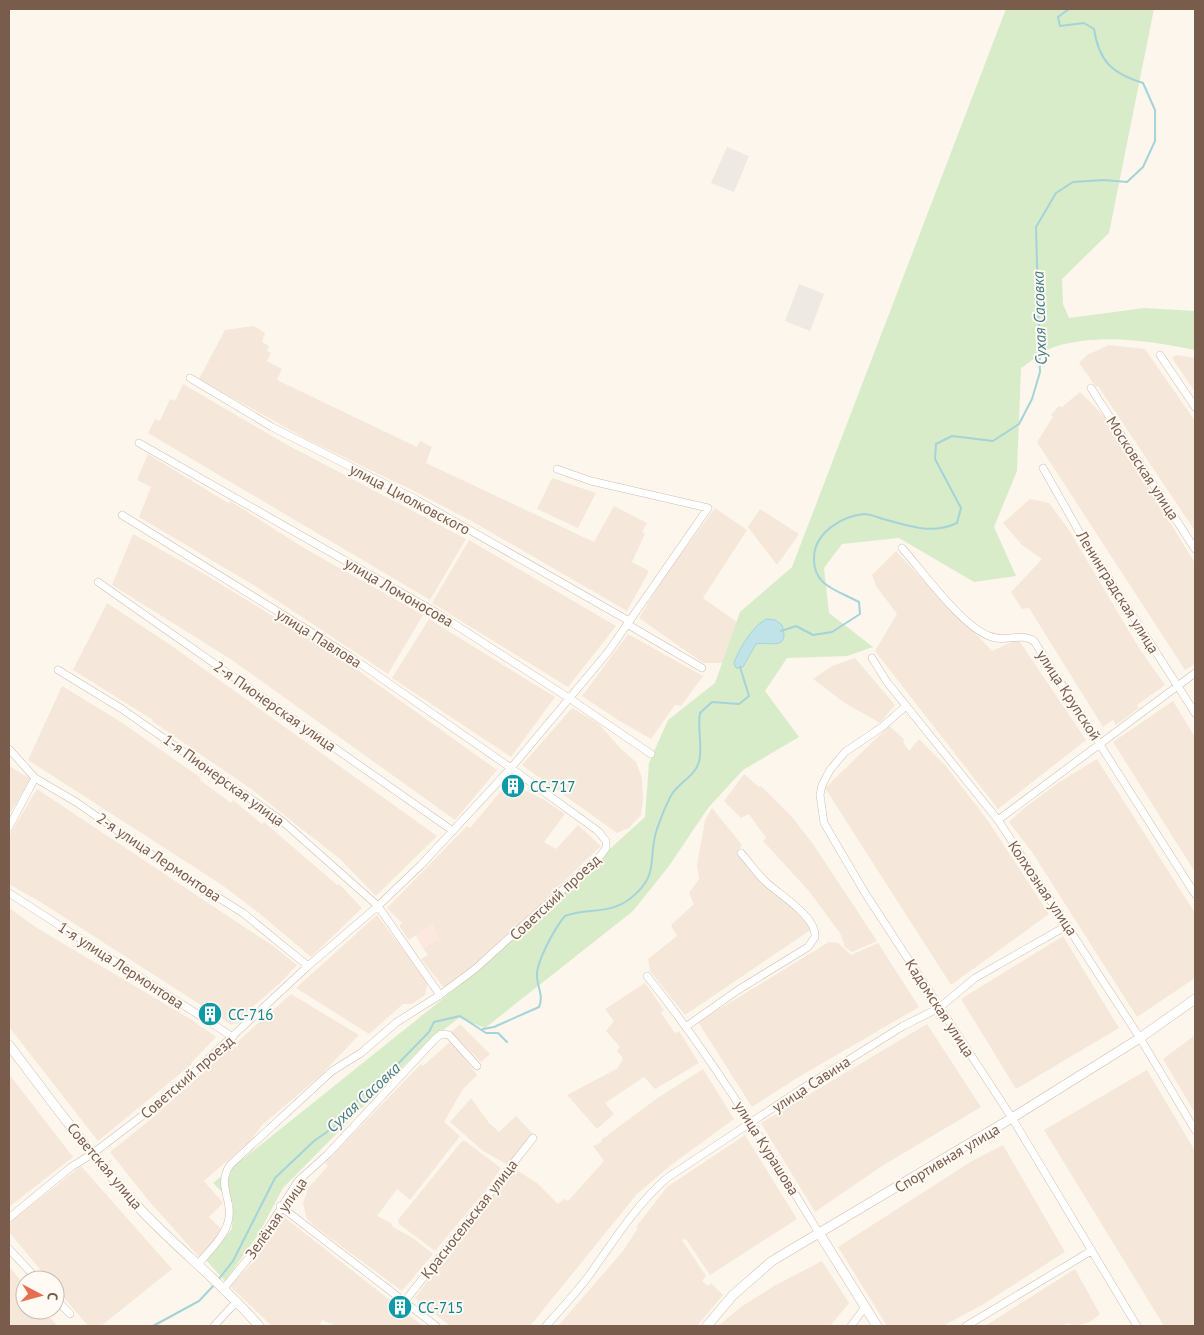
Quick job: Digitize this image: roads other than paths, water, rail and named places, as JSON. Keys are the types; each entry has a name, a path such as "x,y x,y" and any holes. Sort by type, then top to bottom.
{"street":[{"path":"1160,355 1195,407"},
{"name":"улица Циолковского","path":"190,378 272,428 416,500 628,622 702,668"},
{"name":"Московская улица","path":"1090,388 1195,549"},
{"name":"улица Ломоносова","path":"139,443 437,613 569,698 651,754"},
{"name":"Ленинградская улица","path":"1044,468 1081,535 1195,713"},
{"name":"Советский проезд","path":"9,1218 71,1167 92,1154 167,1097 308,966 378,906 453,831 511,768 608,652 708,508 591,481 557,469"},
{"name":"улица Павлова","path":"122,515 348,655 511,768"},
{"name":"улица Крупской","path":"902,548 959,612 983,633 999,639 1024,636 1034,641 1101,743 1195,894"},
{"name":"2-я Пионерская улица","path":"98,582 453,831"},
{"name":"Колхозная улица","path":"872,658 906,706 998,820 1140,1038 1195,1130"},
{"name":"1-я Пионерская улица","path":"58,670 122,709 281,820 378,906"},
{"path":"998,820 1195,673"},
{"name":"Кадомская улица","path":"906,706 882,727 845,752 836,763 822,784 821,807 824,823 865,894 1012,1118 1137,1326"},
{"name":"2-я улица Лермонтова","path":"10,749 35,778 76,802 171,868 244,913 308,966"},
{"name":"Советский проезд","path":"440,995 493,954 606,848 606,841 598,831 511,768"},
{"path":"9,827 35,778"},
{"path":"688,1026 738,990 808,947 815,937 812,924 790,902 767,884 741,853"},
{"name":"1-я улица Лермонтова","path":"9,893 233,1037"},
{"path":"199,1263 218,1241 228,1223 229,1211 223,1177 230,1165 332,1071 376,1042 412,1012 440,995 378,906"},
{"name":"улица Савина","path":"546,1326 588,1276 602,1254 652,1191 684,1165 903,1026 939,1008 975,978 1068,925"},
{"name":"улица Курашова","path":"647,976 688,1026 752,1122 877,1326"},
{"name":"Спортивная улица","path":"708,1326 751,1278 772,1261 1012,1118 1140,1038 1195,999"},
{"name":"Зелёная улица","path":"223,1287 252,1254 280,1206 298,1181 328,1154 441,1034 449,1035 477,1066"},
{"name":"Советская улица","path":"9,1045 92,1154 160,1230 199,1263 223,1287"},
{"name":"Красносельская улица","path":"405,1301 533,1138"},
{"path":"280,1206 436,1326"},
{"path":"9,1249 29,1270"},
{"path":"966,1326 1091,1251"},
{"path":"223,1287 259,1326"},
{"path":"214,1326 236,1301"},
{"path":"852,1326 865,1307"},
{"path":"65,1309 70,1314"}],"water":[{"path":"767,619 775,620 782,625 783,639 777,644 756,644 743,667 736,668 734,663 739,651 757,626"}],"waterway":[{"name":"Сухая Сасовка","path":"781,631 796,626 813,635 832,632 860,614 859,602 828,586 822,581 815,567 815,549 819,541 831,527 839,522 864,514 929,529 947,527 957,523 961,508 935,459 936,444 952,436 993,441 1019,424 1032,399 1040,372 1036,227 1056,193 1073,182 1104,180 1127,182 1143,167 1155,141 1155,110 1143,83 1123,75 1109,65 1100,50 1094,29 1084,23 1060,26 1058,17 1069,9"},
{"name":"Сухая Сасовка","path":"483,1029 494,1027 539,1007 541,995 537,976 540,962 552,936 565,916 573,913 606,909 622,904 631,898 646,881 652,865 654,839 666,807 672,794 691,775 699,762 700,713 712,702 739,704 749,696 740,667"},
{"name":"Сухая Сасовка","path":"218,1280 233,1261 275,1178 314,1141 344,1120 354,1108 359,1097 385,1077 429,1032 434,1022 460,1016 486,1033 498,1033 507,1042"},
{"name":"Сухая Сасовка","path":"153,1326 199,1301 215,1284"}],"place":[{"name":"СС-717","path":"513,786"},
{"name":"СС-716","path":"210,1014"},
{"name":"СС-715","path":"400,1307"}]}
